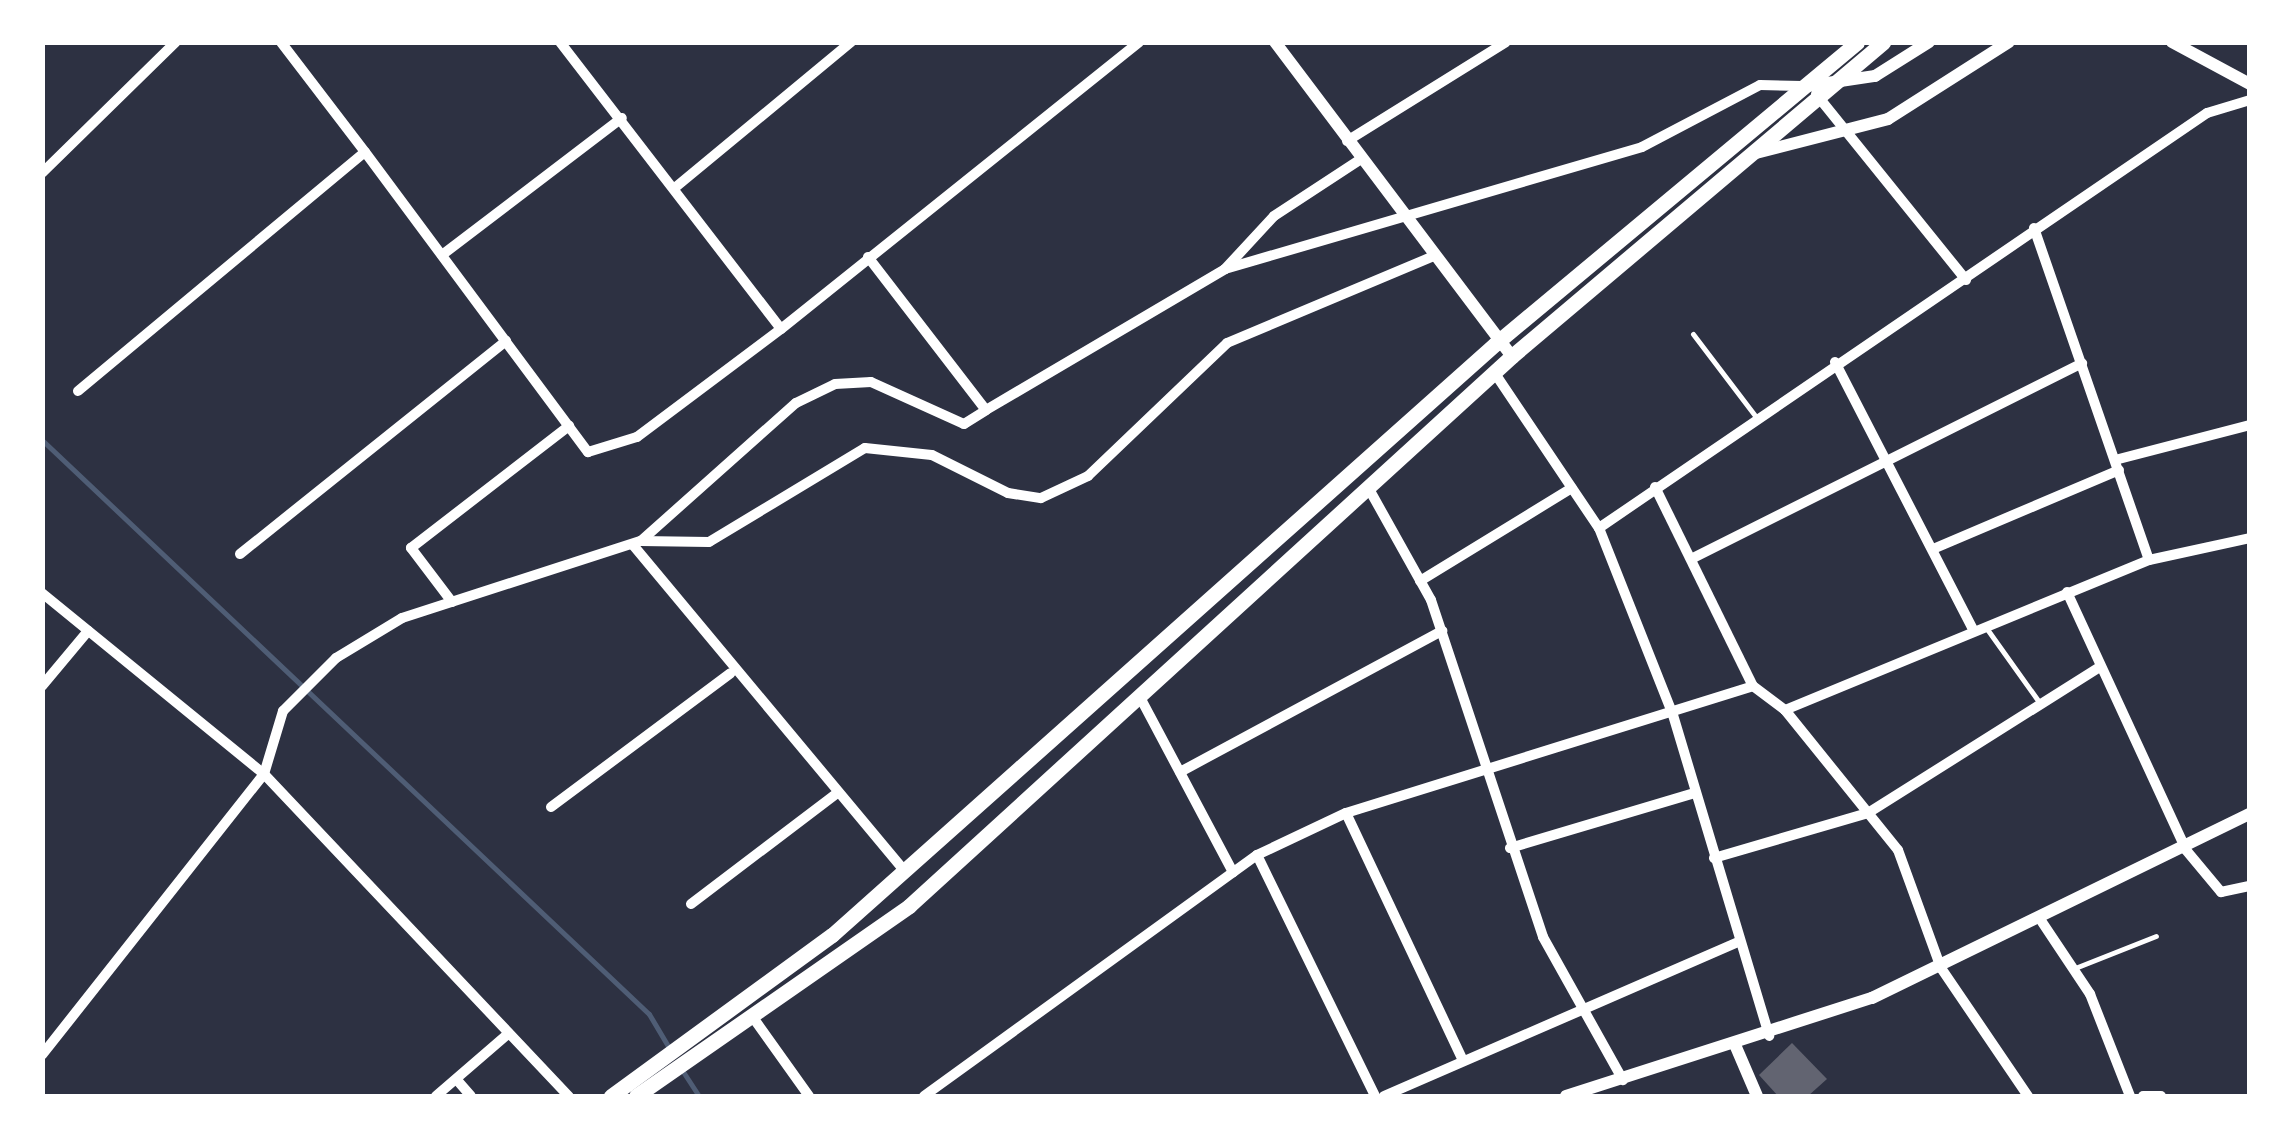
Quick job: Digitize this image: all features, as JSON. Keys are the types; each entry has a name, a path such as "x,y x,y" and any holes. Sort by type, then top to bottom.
{"main road":[{"path":"611,1096 640,1087 747,1010 909,906 1142,701 1494,372 1754,153 1857,42"},
{"path":"747,1010 1123,680 1496,344 1813,92 1840,80 1883,42"},
{"path":"1123,680 1142,701"}],"street":[{"path":"42,172 176,42"},
{"path":"281,42 588,452 637,436 781,329 1138,42"},
{"path":"560,42 677,186 781,329"},
{"path":"677,186 851,42"},
{"path":"1276,42 1496,344 1512,356"},
{"path":"1348,141 1506,42"},
{"path":"1840,80 1875,76 1929,42"},
{"path":"1754,153 1843,127 1888,119 2009,42"},
{"path":"2172,42 2250,84"},
{"path":"637,543 796,403 835,384 870,382 964,424 1226,269 1642,147 1760,84 1813,92 1966,280"},
{"path":"1600,528 1835,362 1966,280 2034,228 2206,112 2250,100"},
{"path":"442,255 622,118"},
{"path":"78,390 365,152"},
{"path":"1226,269 1274,216 1360,159"},
{"path":"2034,228 2149,560"},
{"path":"868,257 986,410"},
{"path":"42,1056 264,774 283,711 316,677 402,618 637,543 709,542 865,448 891,444 1041,498 1088,476 1227,343 1432,257"},
{"path":"240,554 506,341"},
{"path":"1835,362 1978,627"},
{"path":"1695,557 2082,364"},
{"path":"1494,372 1600,528 1673,715 1769,1036"},
{"path":"1933,549 2117,465 2250,425"},
{"path":"452,602 412,548 569,426"},
{"path":"1656,487 1695,557 1753,686 1785,710 1898,850 1941,968 2028,1096"},
{"path":"1420,580 1572,488"},
{"path":"1369,489 1420,580 1442,631 1482,772 1510,848 1586,1016 1623,1080"},
{"path":"1785,710 1978,627 2149,560 2250,538"},
{"path":"637,543 731,672 904,872"},
{"path":"2068,592 2098,668 2186,850 2221,892 2250,886"},
{"path":"42,594 264,774 569,1096"},
{"path":"42,686 88,631"},
{"path":"1180,772 1442,631"},
{"path":"1714,858 1868,813 2098,668"},
{"path":"551,807 731,672"},
{"path":"924,1096 1257,855 1346,813 1673,715 1753,686"},
{"path":"1142,701 1233,872"},
{"path":"1510,848 1695,792"},
{"path":"691,904 836,794"},
{"path":"1346,813 1462,1060"},
{"path":"1566,1096 1769,1036 1941,968 2042,922 2250,814"},
{"path":"1257,855 1375,1096"},
{"path":"2042,922 2073,968 2130,1096"},
{"path":"1384,1096 1462,1060 1586,1016 1740,941"},
{"path":"747,1010 808,1096"},
{"path":"436,1096 509,1033"},
{"path":"1736,1047 1757,1096"},
{"path":"457,1080 471,1096"},
{"path":"2143,1096 2162,1096"}],"lane":[{"path":"1694,334 1756,417"},
{"path":"1978,627 2041,704"},
{"path":"2073,968 2156,936"}],"building":[{"path":"1792,1043 1827,1079 1808,1096 1778,1096 1759,1075"}],"waterway":[{"path":"42,440 649,1014 671,1051"},
{"path":"682,1070 699,1096"}]}
